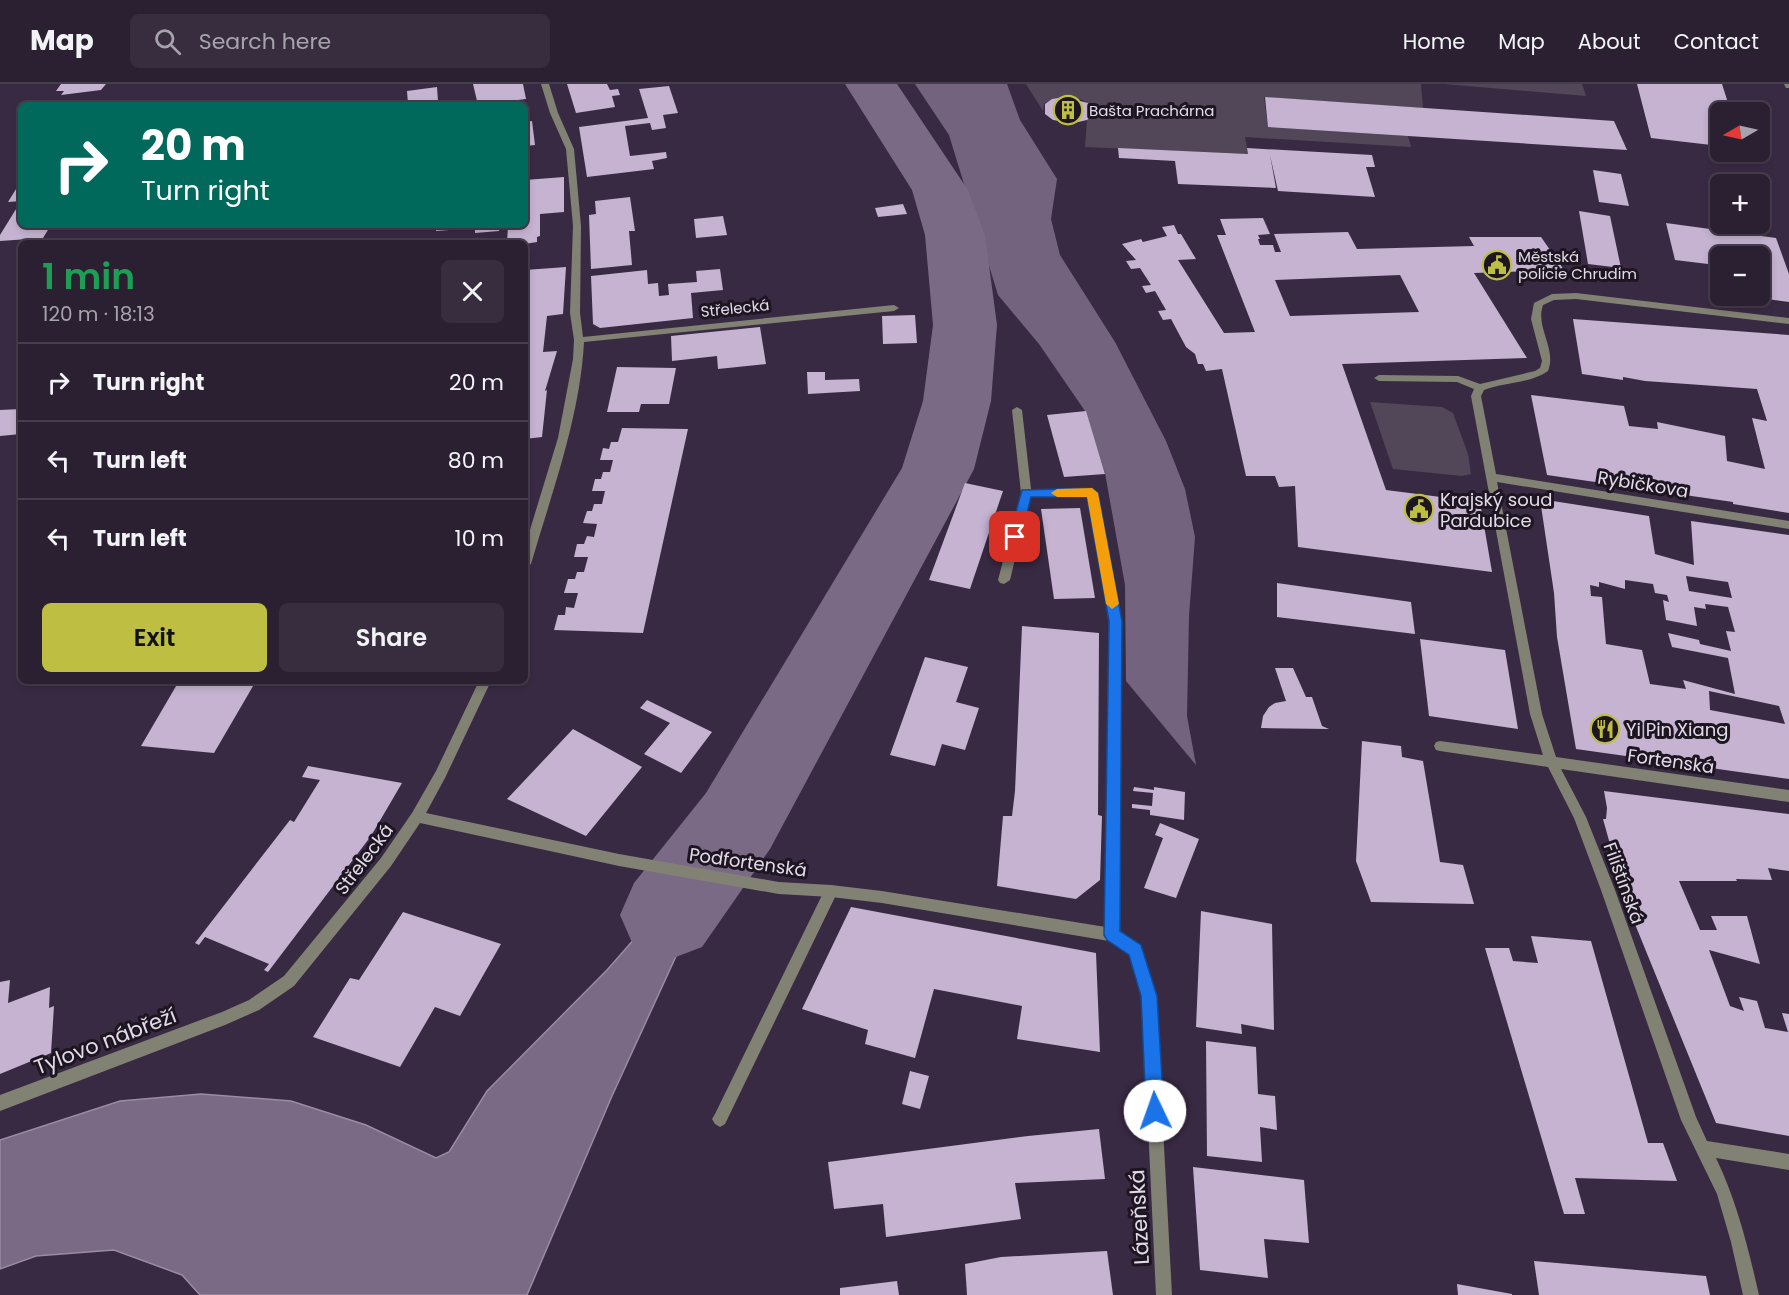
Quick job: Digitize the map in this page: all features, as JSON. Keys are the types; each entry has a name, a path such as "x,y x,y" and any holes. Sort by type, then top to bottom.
{"street":[{"path":"528,554 563,438 576,376 579,340 576,320 577,226 570,149 554,113 545,84"},
{"path":"1379,378 1458,380 1480,388 1491,382 1531,376 1545,369 1545,356 1535,317 1539,303 1552,297 1606,299 1789,321"},
{"name":"Střelecká","path":"579,340 894,308"},
{"name":"Filištínská","path":"1480,388 1476,396 1536,714 1551,761 1580,817 1689,1120 1724,1192 1739,1242 1751,1295"},
{"path":"1004,580 1026,493 1017,410"},
{"name":"Rybičkova","path":"1491,477 1789,525"},
{"path":"1026,493 1092,493 1115,621 1112,935"},
{"name":"Střelecká","path":"225,1018 254,1005 289,981 386,862 417,817 452,754 485,684"},
{"name":"Fortenská","path":"1440,746 1789,796"},
{"name":"Podfortenská","path":"417,817 619,860 779,888 882,897 1112,935"},
{"path":"720,1119 831,891"},
{"name":"Lázeňská","path":"1112,935 1135,950 1149,996 1164,1295"},
{"name":"Tylovo nábřeží","path":"0,1103 225,1018"},
{"path":"1704,1149 1789,1162"}],"shaded area":[{"path":"915,84 1007,84 1020,120 1057,179 1051,219 1060,255 1115,342 1166,441 1185,489 1195,537 1189,616 1187,716 1196,765 1126,681 1125,585 1105,473 1085,411 1039,344 998,295 949,135"},
{"path":"1026,84 1421,84 1423,108 1264,97 1268,127 1408,136 1411,147 1245,137 1248,154 1085,147 1087,120 1094,114 1092,106 1075,98 1062,97 1044,104 1043,111"},
{"path":"1444,84 1582,84 1586,96"},
{"path":"1370,402 1442,407 1453,413 1468,454 1471,474 1462,476 1393,469"},
{"path":"738,821 612,1096 527,1295 200,1295 182,1275 114,1250 36,1256 0,1269 0,1140 120,1101 201,1094 291,1101 366,1125 436,1158 449,1152 487,1091 607,970"}],"building":[{"path":"61,84 106,84 101,90 61,95 64,91 56,91"},
{"path":"473,84 523,84 526,99 477,102"},
{"path":"567,84 607,84 610,90 618,89 620,95 612,96 615,107 576,113"},
{"path":"1637,84 1722,84 1728,102 1710,102 1710,145 1651,138"},
{"path":"669,86 678,113 663,115 666,128 652,130 650,123 625,126 630,156 666,152 667,158 652,161 654,169 587,177 579,127 648,118 639,89"},
{"path":"437,87 438,101 408,102 407,91"},
{"name":"Bašta Prachárna","path":"1064,97 1088,103 1094,114 1087,120 1074,123 1053,120 1045,114 1045,104 1052,99"},
{"path":"1265,97 1614,121 1627,150 1268,127"},
{"path":"532,121 535,145 528,146 528,122"},
{"path":"1118,148 1248,154 1247,148 1372,155 1375,167 1366,167 1375,197 1278,191 1270,155 1276,188 1178,184 1175,161 1119,158"},
{"path":"1593,170 1621,174 1629,206 1599,202"},
{"path":"564,177 564,212 540,214 540,236 537,237 537,242 528,244 528,240 507,240 508,228 528,228 528,180"},
{"path":"18,186 18,201 8,202"},
{"path":"630,197 635,231 629,231 632,265 591,269 589,215 596,214 595,201"},
{"path":"903,204 907,214 878,217 875,208"},
{"path":"18,206 18,228 49,228 43,238 0,241 0,235"},
{"path":"1579,211 1610,216 1621,268 1588,264"},
{"path":"723,216 727,235 696,238 694,219"},
{"path":"1263,218 1270,234 1258,235 1260,245 1273,245 1275,252 1281,252 1274,234 1348,232 1357,249 1474,246 1469,237 1541,237 1564,270 1474,273 1527,358 1342,364 1386,490 1480,502 1492,572 1298,547 1295,486 1279,487 1275,476 1246,476 1222,369 1206,371 1203,364 1198,364 1195,354 1186,347 1171,319 1163,320 1158,311 1166,310 1155,291 1146,293 1142,286 1151,285 1140,268 1131,269 1126,261 1136,260 1122,244 1167,236 1162,227 1174,225 1196,259 1178,260 1224,333 1255,332 1217,235 1226,235 1220,219","holes":["1400,275 1419,312 1290,316 1275,280"]},
{"path":"1666,223 1710,229 1710,234 1747,234 1776,238 1789,274 1789,302 1770,300 1770,246 1710,246 1710,272 1708,264 1675,260"},
{"path":"436,228 475,228 436,231"},
{"path":"475,228 500,228 499,231 475,233"},
{"path":"566,267 563,314 547,316 543,352 557,351 545,391 547,390 542,437 528,439 528,270"},
{"path":"720,269 723,290 691,293 693,318 600,328 593,324 591,276 647,270 648,284 658,283 659,296 669,295 668,284 697,282 696,271"},
{"path":"915,315 917,343 883,344 882,316"},
{"path":"1573,319 1789,335 1789,513 1733,504 1733,502 1547,475 1531,395 1624,406 1629,426 1658,429 1657,422 1725,436 1727,461 1765,469 1752,418 1767,421 1757,389 1645,381 1623,377 1623,380 1582,374"},
{"path":"760,327 766,364 718,369 717,356 672,361 671,336"},
{"path":"617,367 676,368 669,404 641,404 639,412 607,412"},
{"path":"807,372 825,372 825,380 859,379 860,391 808,394"},
{"path":"18,409 18,434 0,436 0,410"},
{"path":"1086,411 1105,474 1064,477 1047,415"},
{"path":"622,428 688,429 643,633 554,630 558,615 565,615 566,607 574,608 578,593 564,593 568,579 575,579 577,572 584,572 588,557 574,557 577,544 584,544 587,536 594,537 597,524 583,523 587,511 592,511 594,504 602,504 605,491 592,491 595,479 601,479 603,472 610,472 613,460 600,460 603,448 609,449 611,442 618,442"},
{"path":"965,483 1003,491 970,589 929,580"},
{"path":"1540,499 1649,516 1655,554 1694,565 1691,521 1789,535 1789,779 1576,749 1557,637 1554,593","holes":["1686,576 1728,582 1732,598 1689,591","1625,580 1653,584 1655,593 1667,595 1669,602 1663,600 1666,620 1697,626 1694,607 1706,609 1705,604 1728,607 1735,632 1726,631 1731,651 1668,633 1672,647 1728,658 1735,694 1683,680 1686,689 1650,684 1642,650 1606,644 1602,597 1591,596 1590,585 1599,587 1599,582 1625,589","1709,691 1779,706 1785,724 1710,710"]},
{"path":"1080,508 1095,598 1054,599 1041,509"},
{"path":"1277,583 1411,602 1415,634 1277,617"},
{"path":"1022,626 1099,633 1098,815 1102,816 1100,880 1076,899 997,886 1003,816 1012,816 1015,791"},
{"path":"1420,639 1505,650 1518,729 1429,716"},
{"path":"925,657 968,667 956,702 979,708 965,750 942,744 935,766 890,755"},
{"path":"1275,668 1293,668 1306,697 1312,697 1322,726 1329,729 1261,728 1263,716 1269,707 1286,701"},
{"path":"177,684 254,684 214,753 141,746"},
{"path":"647,700 712,732 681,773 644,754 670,723 640,708"},
{"path":"573,729 642,767 586,836 507,799"},
{"path":"1362,741 1401,746 1402,757 1423,761 1440,862 1463,865 1474,904 1371,902 1356,861"},
{"path":"308,766 402,783 371,836 268,972 264,970 269,964 205,937 199,945 195,943 290,820 294,822 320,780 302,777"},
{"path":"1134,787 1154,790 1154,787 1185,792 1184,820 1150,815 1150,810 1132,808 1132,804 1152,806 1153,793 1133,791"},
{"path":"1604,791 1789,814 1789,871 1768,868 1772,880 1679,881 1700,930 1717,930 1711,916 1747,916 1760,964 1709,950 1730,1006 1744,1011 1739,997 1757,1001 1765,1028 1788,1032 1782,1013 1789,1014 1789,1136 1716,1123 1626,902 1603,819 1606,819 1607,808"},
{"path":"1160,823 1199,839 1176,898 1144,888 1163,838 1155,835"},
{"path":"851,907 1096,953 1100,1052 1017,1039 1022,1006 934,989 915,1058 865,1044 868,1030 802,1009"},
{"path":"1201,911 1272,924 1274,1030 1241,1024 1242,1034 1196,1027"},
{"path":"403,912 501,944 460,1016 435,1007 400,1067 313,1037 350,978 359,980"},
{"path":"1531,936 1591,941 1648,1143 1663,1143 1677,1181 1575,1178 1585,1214 1564,1214 1485,948 1509,948 1513,961 1538,963"},
{"path":"10,980 8,1003 50,987 49,1008 54,1006 51,1053 0,1074 0,982"},
{"path":"1206,1041 1256,1047 1258,1094 1275,1096 1277,1130 1260,1127 1262,1162 1207,1156"},
{"path":"910,1071 929,1076 920,1109 902,1104"},
{"path":"1099,1129 1105,1179 1015,1183 1021,1219 886,1237 883,1204 834,1209 828,1162"},
{"path":"1193,1167 1304,1180 1309,1243 1264,1239 1268,1278 1200,1270"},
{"path":"1107,1251 1113,1295 967,1295 965,1264 1001,1257"},
{"path":"1534,1261 1706,1276 1710,1295 1539,1295"},
{"path":"897,1281 899,1295 840,1295 840,1288"},
{"path":"1457,1284 1512,1294 1512,1295 1458,1295"}],"waterway":[{"path":"668,915 738,821 938,469 957,401 965,325 955,235 940,190 871,84"}],"slow traffic":[{"path":"1057,493 1092,493 1112,604"}],"place":[{"name":"Bašta Prachárna","path":"1068,110"},
{"name":"Městská policie Chrudim","path":"1497,265"},
{"name":"Krajský soud Pardubice","path":"1419,509"},
{"name":"Yi Pin Xiang","path":"1605,729"}],"route":[{"path":"1015,537 1026,493 1092,493 1115,621 1112,935 1135,950 1149,996 1155,1111"}]}
